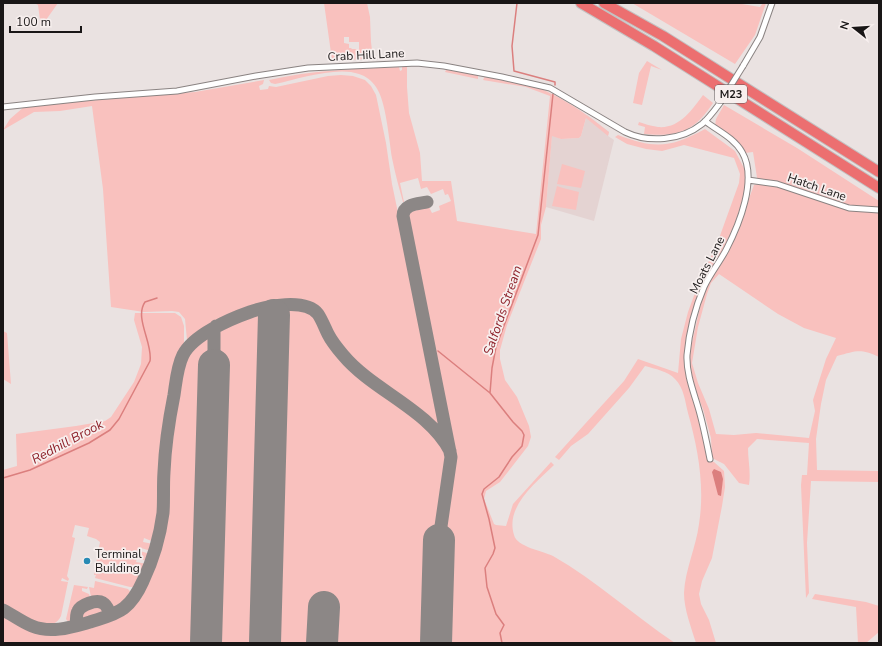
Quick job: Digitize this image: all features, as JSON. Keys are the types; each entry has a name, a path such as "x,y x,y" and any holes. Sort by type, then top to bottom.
{"highway":[{"name":"M23","path":"581,3 654,46 879,188"},
{"name":"M23","path":"604,3 663,36 879,172"}],"street":[{"name":"Crab Hill Lane","path":"3,107 95,97 177,91 308,68 417,63 502,76 550,88 619,129 643,138 657,139 677,136 693,130 711,115 720,103 760,37 772,3"},
{"name":"Moats Lane","path":"705,121 740,148 747,163 748,180 747,191 731,239 699,300 687,356 691,383 704,429 710,458"},
{"name":"Hatch Lane","path":"748,180 777,184 849,208 879,210"}],"shaded area":[{"path":"34,3 58,3 41,27 38,5"},
{"path":"324,3 367,3 370,17 373,59 332,60","holes":["344,37 349,37 349,42 359,42 359,49 349,48 349,44 344,43"]},
{"path":"632,3 736,3 760,7 763,3 766,3 755,35 735,64"},
{"path":"647,61 662,70 651,66 642,105 633,103 639,73"},
{"path":"402,66 407,66 409,113 420,153 422,181 451,181 457,221 536,234 550,96 526,87 483,80 485,76 513,80 540,88 564,100 609,132 608,136 586,118 581,136 579,138 561,139 552,136 546,207 541,225 541,239 507,325 500,350 500,359 505,380 517,397 529,426 531,437 528,446 500,482 486,491 484,499 494,524 506,526 513,504 551,462 554,465 531,487 518,505 512,524 516,539 525,546 553,556 585,576 675,643 441,643 444,523 454,454 417,276 406,213 429,207 432,213 440,210 439,206 451,201 448,194 445,195 443,189 431,194 427,187 421,189 418,178 400,183 403,202 392,158 387,121 382,101 376,87 366,77 359,74 340,71 317,74 275,84 271,83 269,80 301,74 350,69 399,67 400,71 402,70"},
{"path":"448,69 478,75 478,79 445,72"},
{"path":"328,76 353,76 365,80 371,86 376,95 386,143 392,184 442,423 442,427 440,429 436,428 420,413 368,375 352,361 336,341 322,314 316,308 311,306 286,301 267,303 218,322 190,342 187,340 185,319 179,312 144,312 111,307 103,189 92,106 60,111 34,112 3,130 10,119 25,106 195,92 264,80 263,84 259,86 260,90 268,89 269,86 276,87"},
{"path":"703,95 713,103 699,120 684,130 676,133 656,135 644,134 645,127 638,125 639,122 650,126 666,127 679,122 694,107"},
{"path":"724,105 797,148 879,201 879,357 862,351 837,356 826,380 816,439 817,470 879,471 879,482 811,481 807,543 809,593 806,598 801,485 802,475 807,475 809,443 757,439 748,448 750,471 749,485 739,483 724,464 712,458 711,438 689,367 690,352 702,298 708,283 742,217 754,185 758,184 753,152 745,153 715,126 716,119","holes":["719,274 778,314 804,328 836,338 826,359 813,400 815,411 809,438 756,433 734,435 716,434 709,409 698,383 692,363 698,327 711,283"]},
{"path":"587,115 609,132 608,136 614,140 594,221 546,207 552,135 561,139 579,138 581,136"},
{"path":"705,129 735,151 745,170 746,181 742,202 734,226 726,245 713,267 688,336 684,355 686,372 701,426 707,459 714,462 724,471 725,487 712,558 702,581 699,594 701,604 709,620 716,643 696,643 685,605 685,584 688,567 696,541 701,510 701,482 695,440 685,399 680,386 675,379 665,372 645,366 629,388 588,434 571,446 559,460 555,457 624,381 638,359 678,373 681,339 688,312 699,282 717,244 739,183 740,174 734,158 684,145 662,151 646,149 627,144 615,137 618,135 642,143 662,144 682,140"},
{"path":"562,164 585,171 581,188 557,184"},
{"path":"557,186 579,192 576,210 552,206"},
{"path":"280,308 296,309 313,314 331,347 363,378 421,421 435,436 448,455 435,535 431,643 3,643 3,614 32,630 55,633 71,631 110,619 125,612 132,605 146,584 163,532 166,515 166,471 173,414 180,375 185,358 194,346 216,330 256,313"},
{"path":"135,313 175,313 181,317 184,326 184,343 178,361 168,406 161,464 159,515 154,542 144,538 143,542 153,544 151,551 141,548 140,551 150,554 147,561 137,558 136,562 147,564 144,572 134,569 134,572 142,574 136,587 130,587 95,578 96,575 94,575 100,542 87,536 89,528 75,525 72,537 75,538 67,576 69,579 68,581 62,578 61,581 68,582 61,616 56,623 49,625 33,623 3,606 3,470 17,466 16,434 105,421 111,417 134,382 141,364 142,347 134,320"},
{"path":"3,331 7,333 11,384 3,379"},
{"path":"714,469 721,472 723,479 721,496 718,495 712,472"},
{"path":"95,581 128,589 132,594 120,607 114,609 111,608 102,600 95,600 94,597 91,597 89,587 94,588"},
{"path":"74,585 88,587 87,589 82,588 82,591 89,594 90,597 87,598 88,601 84,602 78,607 74,612 71,623 69,623 66,619"},
{"path":"815,594 866,602 879,606 879,632 866,643 858,643 856,607 812,599"},
{"path":"99,604 104,608 104,613 102,615 82,620 80,618 79,615 85,608"}],"waterway":[{"name":"Salfords Stream","path":"517,3 512,46 514,71 555,82 555,85"},
{"name":"Salfords Stream","path":"490,393 492,368 496,347 538,235 553,94"},
{"name":"Redhill Brook","path":"3,478 30,470 89,443 110,430 119,419 150,361 149,346 143,323 142,308 145,302 157,298"},
{"name":"Redhill Brook","path":"495,329 501,331"},
{"name":"Salfords Stream","path":"438,351 490,393 524,435 522,446 512,457 499,477 484,489 482,494 495,548 485,568 487,587 496,614 504,625 500,633 502,643"}],"taxiway":[{"path":"427,202 408,207 405,209 403,216 451,457 439,540"},
{"path":"3,610 32,626 54,630 76,626 117,613 130,602 138,592 147,573 156,548 160,530 163,513 166,443 179,364 188,348 203,334 223,323 250,312 286,305 304,306 312,309 318,314 335,345 355,368 428,423 440,436 450,451"},
{"path":"214,365 214,330 216,326"},
{"path":"75,626 78,611 89,603 103,603 110,614 113,614"}],"runway":[{"path":"265,643 274,315"},
{"path":"206,643 214,365"},
{"path":"436,643 439,540"},
{"path":"322,643 324,607"}],"place":[{"name":"Terminal Building","path":"87,561"}]}
